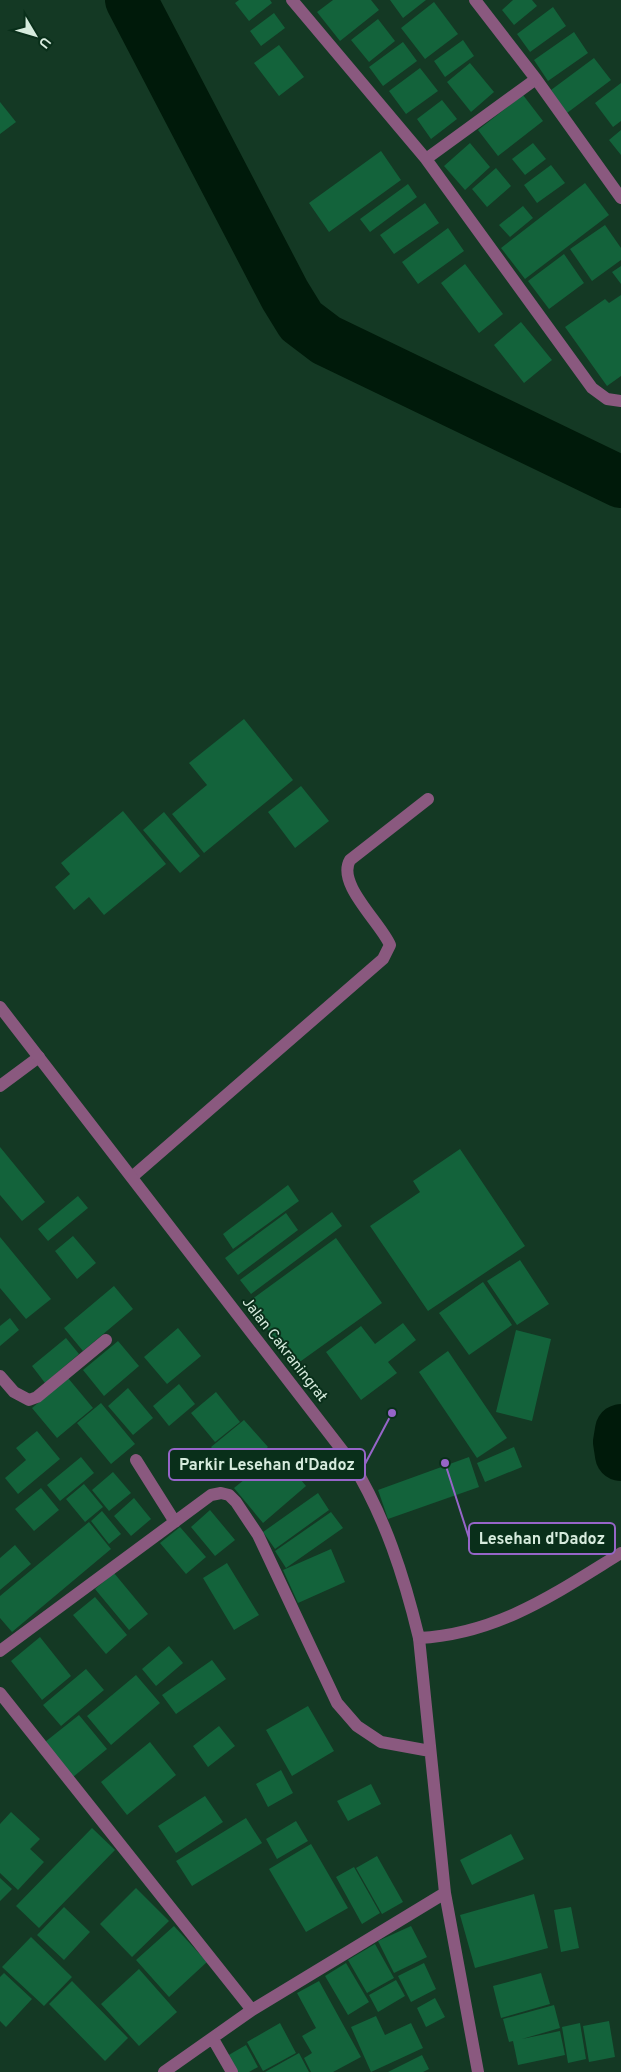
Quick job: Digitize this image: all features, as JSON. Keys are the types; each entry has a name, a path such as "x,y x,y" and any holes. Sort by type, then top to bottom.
{"street":[{"path":"292,0 426,159 592,388 606,399 621,401"},
{"path":"475,0 536,79 621,198"},
{"path":"426,159 536,79"},
{"path":"132,1177 382,959 390,945 348,882 346,866 350,860 428,799"},
{"name":"Jalan Cakraningrat","path":"0,1007 352,1463 370,1493 388,1531 419,1638 445,1893 478,2072"},
{"path":"0,1086 39,1057"},
{"path":"0,1376 14,1392 29,1400 37,1397 106,1340"},
{"path":"136,1460 175,1522"},
{"path":"0,1651 211,1495 222,1493 229,1495 236,1502 258,1535 337,1703 357,1726 381,1742 430,1751"},
{"path":"419,1638 439,1637 477,1629 513,1616 538,1604 621,1553"},
{"path":"0,1693 252,2010"},
{"path":"164,2072 252,2010 445,1893"},
{"path":"213,2038 232,2072"}],"building":[{"path":"239,0 270,0 272,3 249,21 235,3"},
{"path":"333,0 371,0 379,10 340,41 317,12"},
{"path":"390,0 426,0 403,18"},
{"path":"513,0 532,0 537,6 514,25 502,10"},
{"path":"434,2 458,34 425,59 401,28"},
{"path":"553,7 566,26 530,52 517,34"},
{"path":"274,13 285,28 261,46 250,31"},
{"path":"378,19 395,41 369,62 351,40"},
{"path":"574,32 588,53 548,81 534,60"},
{"path":"463,40 474,56 445,77 434,61"},
{"path":"403,42 417,61 383,86 369,67"},
{"path":"279,45 304,77 279,96 254,63"},
{"path":"594,58 611,80 567,113 551,90"},
{"path":"470,63 494,92 471,112 447,82"},
{"path":"420,68 438,91 406,114 389,91"},
{"path":"621,83 621,121 613,127 595,103"},
{"path":"523,95 543,121 498,156 478,130"},
{"path":"442,100 457,119 431,139 417,119"},
{"path":"0,102 16,122 0,134"},
{"path":"621,130 621,155 609,140"},
{"path":"470,143 490,167 465,190 444,166"},
{"path":"533,143 546,159 525,175 512,159"},
{"path":"381,151 401,180 329,232 309,203"},
{"path":"551,165 565,183 537,203 524,185"},
{"path":"496,168 511,186 487,207 472,189"},
{"path":"585,183 609,215 525,279 501,248"},
{"path":"408,184 417,197 370,232 360,219"},
{"path":"425,203 439,223 394,254 380,235"},
{"path":"523,206 533,218 510,237 499,225"},
{"path":"605,225 621,248 621,260 592,281 570,249"},
{"path":"448,228 464,251 418,284 402,262"},
{"path":"564,254 584,283 549,309 528,281"},
{"path":"465,264 503,314 479,333 441,283"},
{"path":"621,266 621,284 612,272"},
{"path":"621,295 621,376 607,386 565,327 605,299 609,303"},
{"path":"521,322 552,360 524,383 494,345"},
{"path":"244,719 293,780 204,853 172,814 207,785 189,763"},
{"path":"301,786 329,821 295,848 268,812"},
{"path":"123,811 166,864 104,915 89,897 74,910 55,887 70,874 61,863"},
{"path":"164,812 200,856 180,873 143,830"},
{"path":"0,1147 45,1202 22,1221 0,1195"},
{"path":"460,1149 525,1246 428,1311 370,1226 420,1192 413,1181"},
{"path":"288,1185 299,1201 233,1249 223,1234"},
{"path":"78,1196 88,1208 48,1241 38,1229"},
{"path":"332,1212 342,1226 251,1294 240,1280"},
{"path":"286,1213 298,1230 238,1275 225,1258"},
{"path":"73,1236 96,1263 77,1279 55,1251"},
{"path":"0,1237 51,1299 26,1319 0,1288"},
{"path":"336,1238 382,1303 294,1366 248,1302"},
{"path":"520,1260 549,1304 517,1325 487,1281"},
{"path":"483,1282 512,1325 469,1355 439,1313"},
{"path":"114,1286 133,1309 83,1351 64,1328"},
{"path":"10,1318 19,1330 0,1346 0,1326"},
{"path":"403,1323 416,1340 388,1362 397,1373 361,1400 326,1352 361,1326 375,1344"},
{"path":"178,1328 201,1356 167,1384 144,1357"},
{"path":"516,1330 551,1339 532,1421 496,1412"},
{"path":"66,1338 79,1354 45,1383 32,1366"},
{"path":"118,1341 139,1366 104,1396 83,1370"},
{"path":"448,1351 507,1438 477,1458 419,1372"},
{"path":"68,1378 93,1408 57,1438 32,1408"},
{"path":"179,1384 195,1404 169,1426 153,1406"},
{"path":"128,1388 153,1418 133,1435 108,1406"},
{"path":"216,1392 240,1422 215,1442 191,1413"},
{"path":"101,1403 135,1444 111,1464 77,1423"},
{"path":"244,1420 268,1447 234,1475 211,1447"},
{"path":"37,1431 60,1459 18,1494 5,1478 26,1460 16,1448"},
{"path":"514,1447 522,1467 485,1482 477,1463"},
{"path":"278,1452 306,1486 263,1523 234,1488"},
{"path":"81,1457 94,1473 60,1501 47,1485"},
{"path":"469,1457 479,1487 388,1519 378,1490"},
{"path":"113,1472 131,1493 109,1511 92,1490"},
{"path":"84,1484 103,1507 85,1522 66,1499"},
{"path":"41,1488 59,1510 34,1531 15,1509"},
{"path":"318,1493 329,1510 275,1549 263,1532"},
{"path":"134,1498 151,1519 131,1536 114,1516"},
{"path":"210,1510 235,1540 215,1556 191,1527"},
{"path":"102,1511 121,1534 109,1544 91,1521"},
{"path":"331,1512 343,1528 286,1568 275,1551"},
{"path":"89,1522 111,1549 12,1632 0,1618 0,1596"},
{"path":"180,1527 206,1557 186,1574 160,1543"},
{"path":"15,1545 31,1564 0,1590 0,1558"},
{"path":"331,1549 345,1582 298,1603 283,1570"},
{"path":"227,1563 259,1615 234,1630 203,1578"},
{"path":"114,1573 148,1614 129,1630 95,1589"},
{"path":"95,1597 127,1635 106,1654 73,1615"},
{"path":"40,1637 71,1676 42,1700 11,1661"},
{"path":"169,1646 183,1663 156,1686 142,1669"},
{"path":"212,1660 226,1679 176,1714 162,1695"},
{"path":"86,1669 104,1690 61,1726 43,1705"},
{"path":"136,1675 160,1703 111,1745 87,1716"},
{"path":"308,1706 334,1751 292,1776 266,1730"},
{"path":"79,1715 107,1749 73,1777 45,1742"},
{"path":"219,1726 235,1746 208,1767 193,1746"},
{"path":"150,1742 176,1775 127,1815 101,1782"},
{"path":"281,1770 293,1793 268,1807 256,1784"},
{"path":"371,1784 381,1804 348,1821 337,1801"},
{"path":"205,1796 223,1822 176,1853 158,1826"},
{"path":"11,1812 40,1839 30,1849 44,1862 18,1890 0,1873 0,1824"},
{"path":"246,1818 262,1843 192,1886 176,1861"},
{"path":"296,1821 308,1841 277,1859 266,1839"},
{"path":"92,1828 115,1850 39,1928 16,1906"},
{"path":"511,1834 524,1859 472,1885 460,1860"},
{"path":"311,1844 348,1908 306,1932 269,1869"},
{"path":"377,1856 403,1902 382,1914 356,1868"},
{"path":"354,1867 380,1913 362,1924 336,1877"},
{"path":"0,1878 12,1889 0,1901"},
{"path":"136,1888 169,1921 132,1957 100,1924"},
{"path":"534,1894 548,1948 475,1968 460,1915"},
{"path":"64,1907 90,1932 64,1960 37,1935"},
{"path":"571,1907 579,1948 561,1952 554,1910"},
{"path":"174,1926 207,1962 169,1997 136,1960"},
{"path":"411,1926 427,1957 394,1973 378,1941"},
{"path":"31,1937 72,1977 44,2006 2,1967"},
{"path":"375,1944 394,1978 367,1993 348,1960"},
{"path":"346,1963 369,2002 348,2015 325,1976"},
{"path":"424,1963 436,1989 411,2002 398,1976"},
{"path":"139,1969 177,2012 139,2046 101,2004"},
{"path":"4,1973 32,1999 6,2027 0,2021 0,1977"},
{"path":"541,1973 550,2004 501,2018 493,1986"},
{"path":"396,1980 405,1996 378,2012 369,1995"},
{"path":"72,1981 128,2038 105,2061 49,2004"},
{"path":"319,1981 361,2057 333,2072 311,2072 304,2058 312,2053 302,2036 316,2028 297,1993"},
{"path":"435,1998 445,2017 426,2027 417,2008"},
{"path":"554,2005 560,2028 522,2039 560,2031 565,2055 518,2065 513,2041 509,2042 503,2019"},
{"path":"376,2016 385,2035 411,2023 423,2048 371,2072 351,2027"},
{"path":"609,2021 615,2057 589,2062 583,2026"},
{"path":"280,2023 296,2053 263,2071 247,2042"},
{"path":"580,2023 586,2059 568,2063 562,2027"},
{"path":"246,2045 258,2067 249,2072 236,2072 227,2056"},
{"path":"299,2053 309,2072 265,2072"},
{"path":"422,2055 429,2069 423,2072 388,2072"}],"waterway":[{"path":"131,0 285,295 301,321 326,340 621,482"},
{"path":"621,1430 619,1442 621,1455"}],"place":[{"name":"Parkir Lesehan d'Dadoz","path":"392,1413"},
{"name":"Lesehan d'Dadoz","path":"445,1463"}]}
